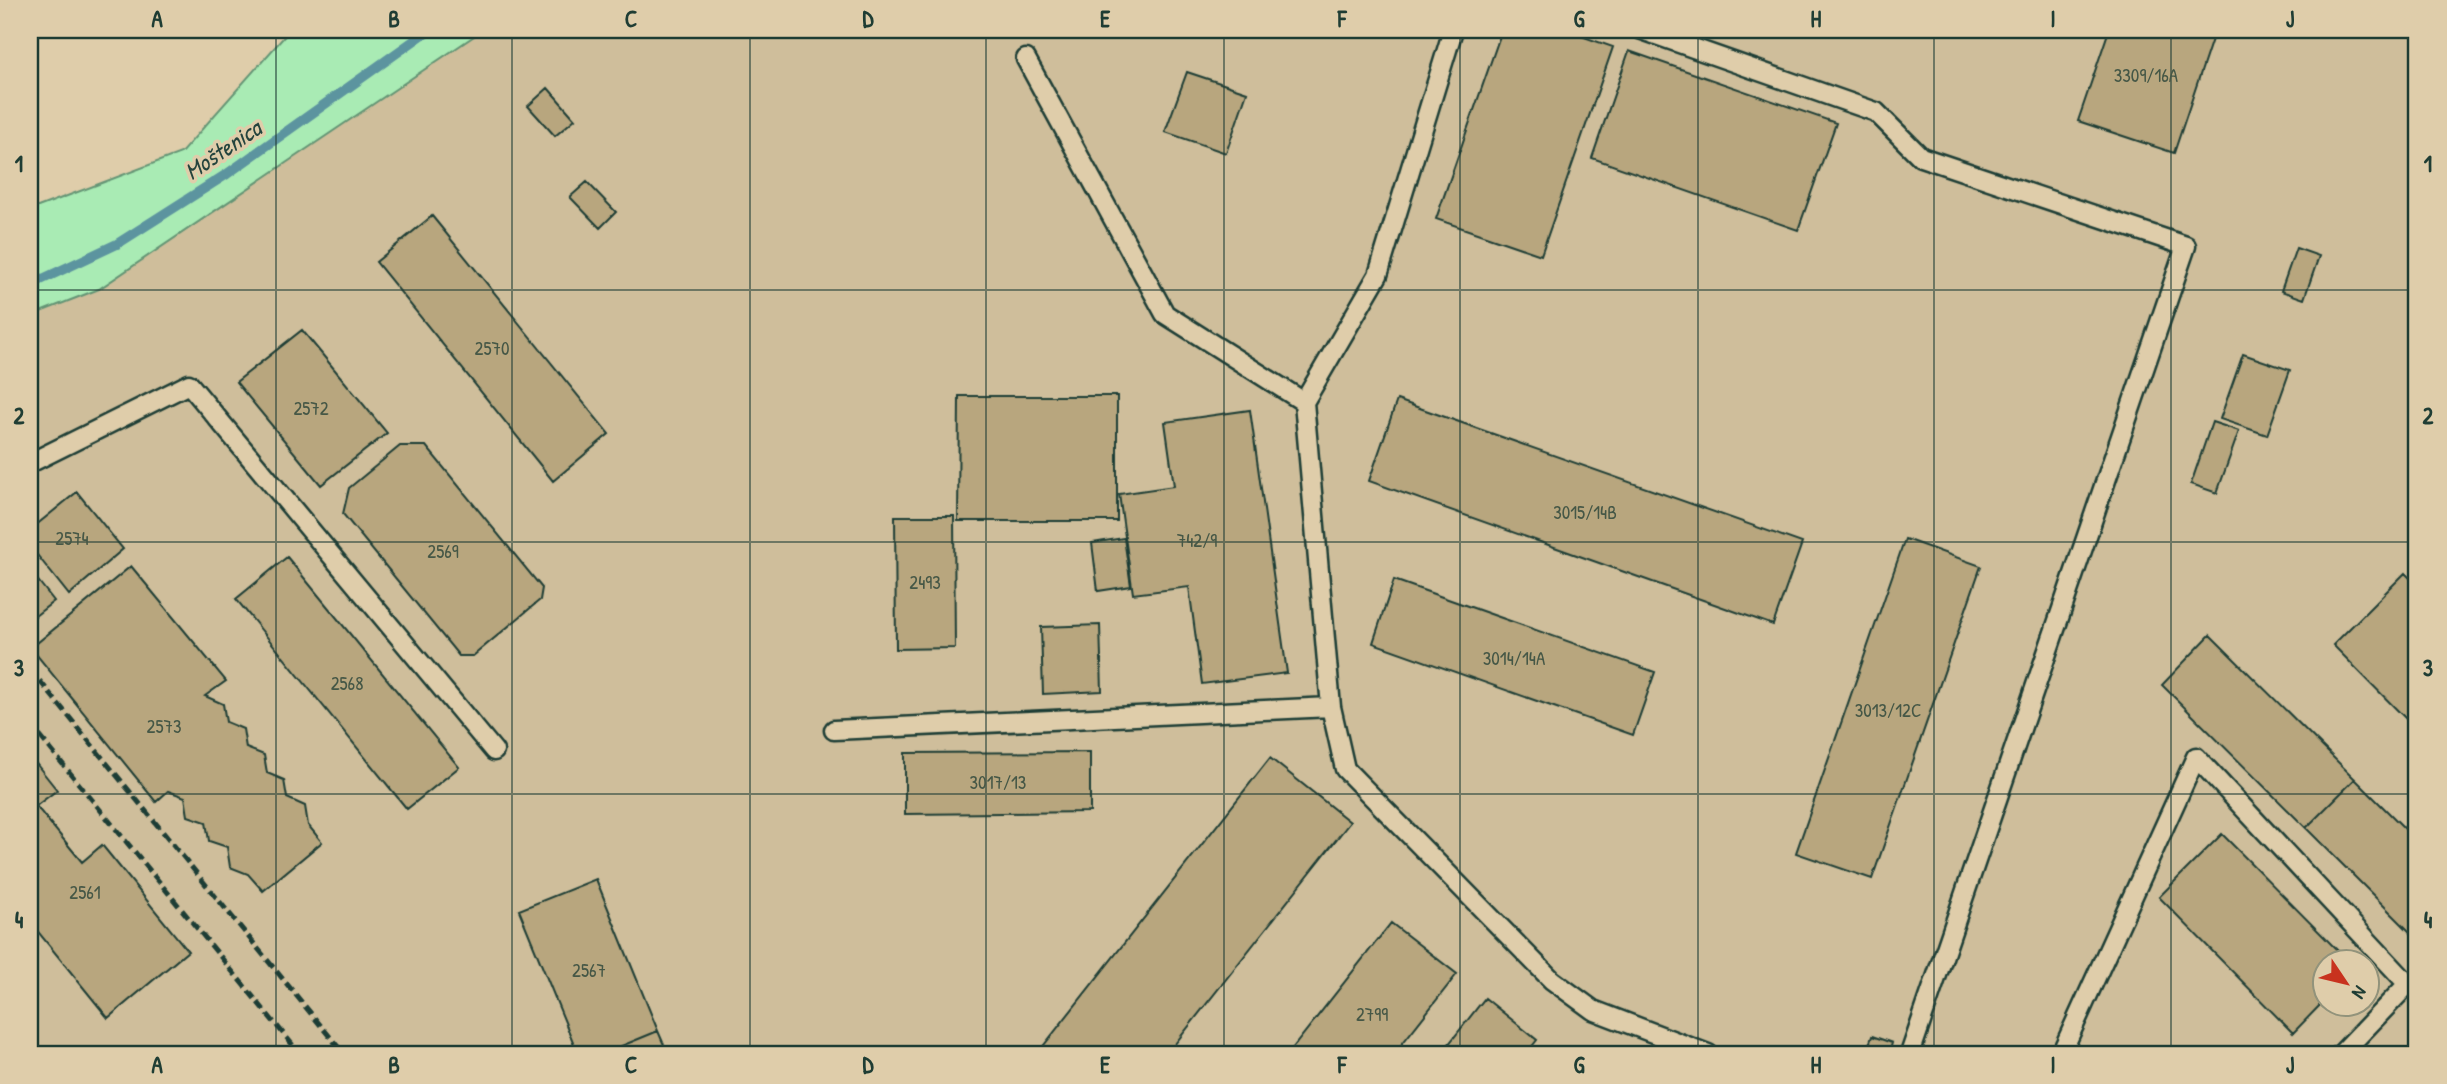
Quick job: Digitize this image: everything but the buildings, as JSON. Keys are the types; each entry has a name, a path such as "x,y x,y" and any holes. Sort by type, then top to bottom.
{"lane":[{"path":"1452,30 1378,275 1304,402 1331,707 1345,769 1552,980 1593,1010 1707,1054"},
{"path":"1642,30 1876,112 1920,157 2186,246 1910,1054"},
{"path":"1026,59 1165,314 1304,402"},
{"path":"30,463 189,384 494,751"},
{"path":"834,730 1331,707"},
{"path":"2061,1054 2196,757 2408,984 2341,1054"}],"shaded area":[{"path":"483,30 2417,30 2417,1054 30,1054 30,316 100,289"}],"green space":[{"path":"290,30 483,30 99,289 30,316 30,210 181,153"}],"waterway":[{"name":"Moštenica","path":"30,285 117,244 227,174 429,30"}],"railway":[{"path":"30,669 344,1054"},
{"path":"30,724 300,1054"}]}
